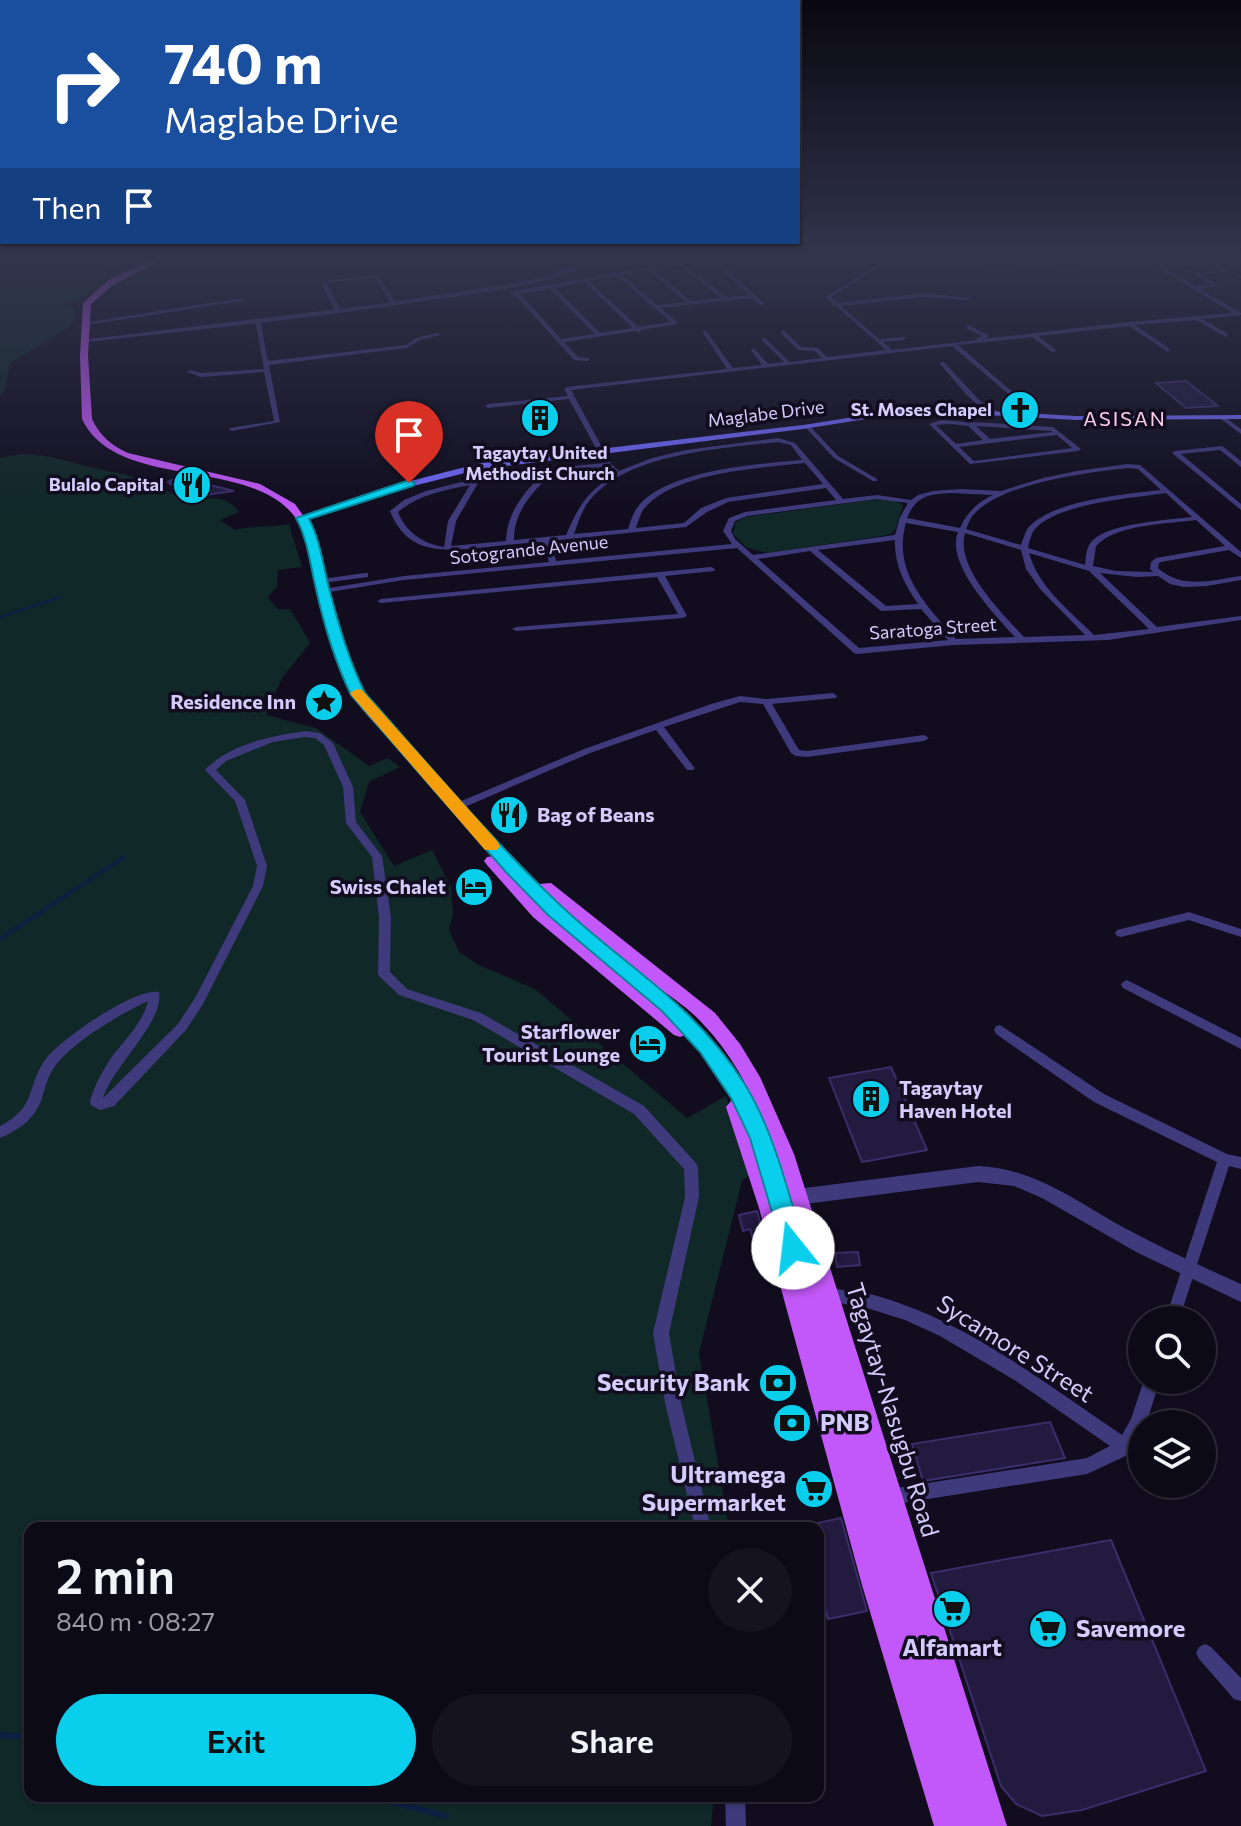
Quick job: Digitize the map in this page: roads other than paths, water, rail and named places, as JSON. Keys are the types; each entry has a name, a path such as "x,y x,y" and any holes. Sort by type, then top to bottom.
{"main road":[{"name":"Tagaytay-Nasugbu Road","path":"86,341 87,419 101,441 114,451 146,462 256,486 279,496 302,518 311,534 346,670 358,695 456,807 555,910 696,1032 738,1092 760,1138 858,1467 972,1826"},
{"name":"Maglabe Drive","path":"302,518 457,471 917,409 1037,416 1241,417"},
{"name":"Tagaytay-Nasugbu Road","path":"456,807 489,832 558,899 682,994 731,1042 759,1087 797,1197 993,1826"},
{"name":"Tagaytay-Nasugbu Road","path":"456,807 474,839 530,904 679,1029 699,1051 729,1094 751,1148 875,1585 948,1826"}],"street":[{"path":"232,429 277,422 262,341"},
{"path":"190,372 201,375 267,366 407,346 415,341"},
{"path":"560,341 576,359 587,359"},
{"path":"711,341 731,370"},
{"path":"766,341 789,364"},
{"path":"792,341 800,349 816,349 827,360"},
{"path":"877,341 891,352"},
{"path":"618,473 599,451 566,389 978,341"},
{"path":"1041,341 1054,351"},
{"path":"1155,341 1168,350"},
{"path":"954,345 1037,416"},
{"path":"754,350 767,367"},
{"path":"942,363 977,401 996,413"},
{"path":"488,406 571,397"},
{"path":"965,412 966,424 988,441"},
{"path":"1223,418 1241,432"},
{"path":"932,424 966,424 1053,429 1078,449 972,463 932,424"},
{"path":"807,426 836,457 875,480"},
{"path":"953,446 1058,433"},
{"path":"569,537 574,516 587,496 618,473 678,454 778,440 791,442 841,502"},
{"path":"1241,465 1222,448 1175,453 1241,508"},
{"path":"588,453 595,465"},
{"path":"631,531 644,503 671,486 700,476 807,461"},
{"path":"608,465 476,481 410,498 394,511 398,522 427,546 447,549 694,526 704,510 726,500 827,486"},
{"path":"954,642 923,606 901,566 897,537 903,520 913,502 929,494 1000,493 1049,478 1127,466 1140,467 1241,556"},
{"path":"510,543 515,512 550,470"},
{"path":"447,549 452,521 476,481"},
{"path":"1092,638 1033,575 1023,549 1024,541 1034,526 1051,514 1081,504 1166,491"},
{"path":"1000,493 977,510 961,530 960,554 970,577 1021,639"},
{"path":"735,543 728,525 745,514 884,497 913,502"},
{"path":"1156,631 1089,566 1092,547 1107,535 1198,518"},
{"path":"903,520 961,530 1093,571 1120,575 1158,574 1184,586 1241,578"},
{"path":"753,557 897,537"},
{"path":"546,539 552,561"},
{"name":"Sotogrande Avenue","path":"322,586 383,576 735,543"},
{"name":"Saratoga Street","path":"735,543 851,649 864,651 954,642 1092,638 1241,618"},
{"path":"1158,574 1154,565 1159,560 1231,547"},
{"path":"812,549 884,609 923,606"},
{"path":"634,553 643,576"},
{"path":"381,601 711,569"},
{"path":"445,572 449,595"},
{"path":"516,629 683,616 660,574"},
{"path":"456,807 543,769 740,699 766,702 833,696"},
{"path":"766,702 796,753 924,738"},
{"path":"658,726 690,768"},
{"path":"0,1132 27,1116 35,1105 45,1072 62,1051 126,1006 150,994 155,995 150,1013 110,1069 98,1093 96,1101 100,1104 118,1093 182,1027 222,961 258,886 262,866 240,800 210,770 223,759 271,739 317,735 336,754 348,787 351,823 377,856 385,917 384,974 403,992 477,1016 639,1110 691,1167 692,1197 661,1333 673,1403 702,1522"},
{"path":"1121,933 1189,916 1241,933"},
{"path":"1127,985 1241,1044"},
{"path":"1000,1030 1099,1098 1225,1159 1241,1163"},
{"path":"1176,1306 1225,1159"},
{"path":"797,1197 978,1174 1006,1175 1241,1293"},
{"name":"Sycamore Street","path":"826,1295 865,1299 916,1316 980,1351 1126,1447"},
{"path":"890,1497 1087,1466 1110,1458 1126,1447 1148,1394"},
{"path":"1205,1653 1241,1692"},
{"path":"735,1802 736,1826"}],"waterway":[{"path":"0,617 61,597"},
{"path":"0,939 124,857"},
{"path":"0,1735 24,1737"},
{"path":"391,1802 446,1816"}],"place":[{"name":"St. Moses Chapel","path":"1020,410"},
{"name":"Tagaytay United Methodist Church","path":"540,418"},
{"name":"Bulalo Capital","path":"192,485"},
{"name":"Residence Inn","path":"324,702"},
{"name":"Bag of Beans","path":"509,815"},
{"name":"Swiss Chalet","path":"474,887"},
{"name":"Starflower Tourist Lounge","path":"648,1044"},
{"name":"Tagaytay Haven Hotel","path":"871,1099"},
{"name":"Security Bank","path":"778,1383"},
{"name":"PNB","path":"792,1423"},
{"name":"Ultramega Supermarket","path":"814,1489"},
{"name":"Alfamart","path":"952,1609"},
{"name":"Savemore","path":"1048,1629"}],"district":[{"name":"ASISAN","path":"1125,419"}]}
